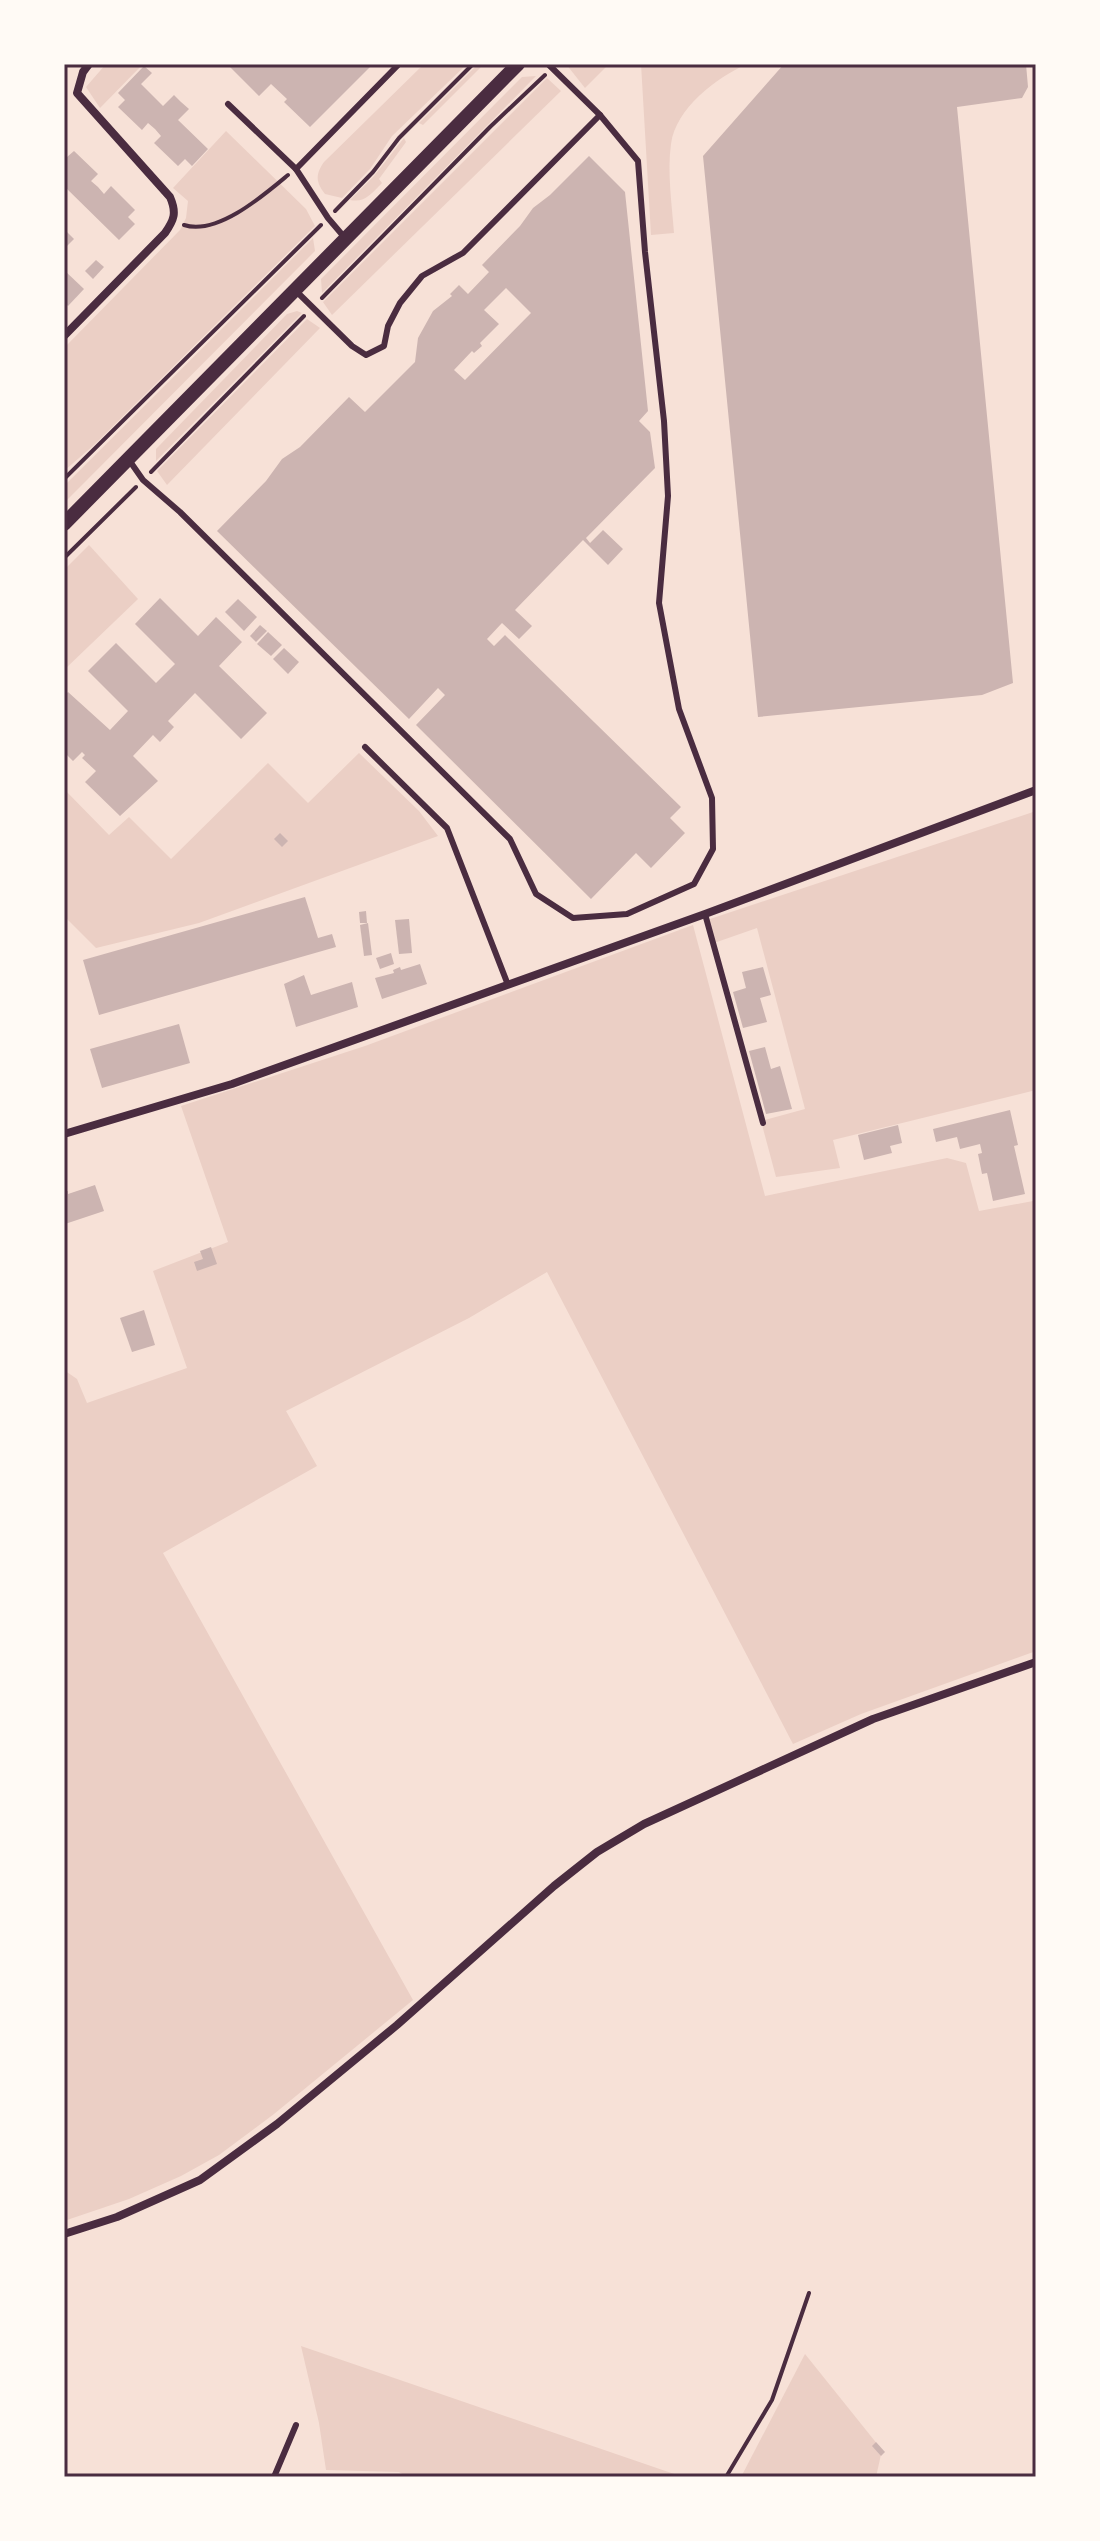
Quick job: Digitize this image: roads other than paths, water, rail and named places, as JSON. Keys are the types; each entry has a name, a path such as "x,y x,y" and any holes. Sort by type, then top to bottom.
{"street":[{"path":"64,336 165,233 176,210 170,197 77,93 83,72 89,64"},
{"path":"64,524 518,64"},
{"path":"64,1134 232,1084 705,914 1036,790"},
{"path":"64,2234 117,2217 200,2180 213,2171 277,2124 385,2035 554,1886 597,1852 632,1831 873,1719 1036,1662"}],"lane":[{"path":"296,169 399,64"},
{"path":"129,460 143,480 180,512 510,839 536,894 573,918 627,914 694,884 713,849 712,798 679,709 659,603 668,496 664,421 638,161 600,115 548,64"},
{"path":"228,104 296,169 345,238"},
{"path":"295,290 366,355 384,346 388,326 400,303 422,276 463,253 600,115"},
{"path":"365,747 447,828 508,985"},
{"path":"705,914 763,1123"},
{"path":"274,2477 296,2425"}]}
